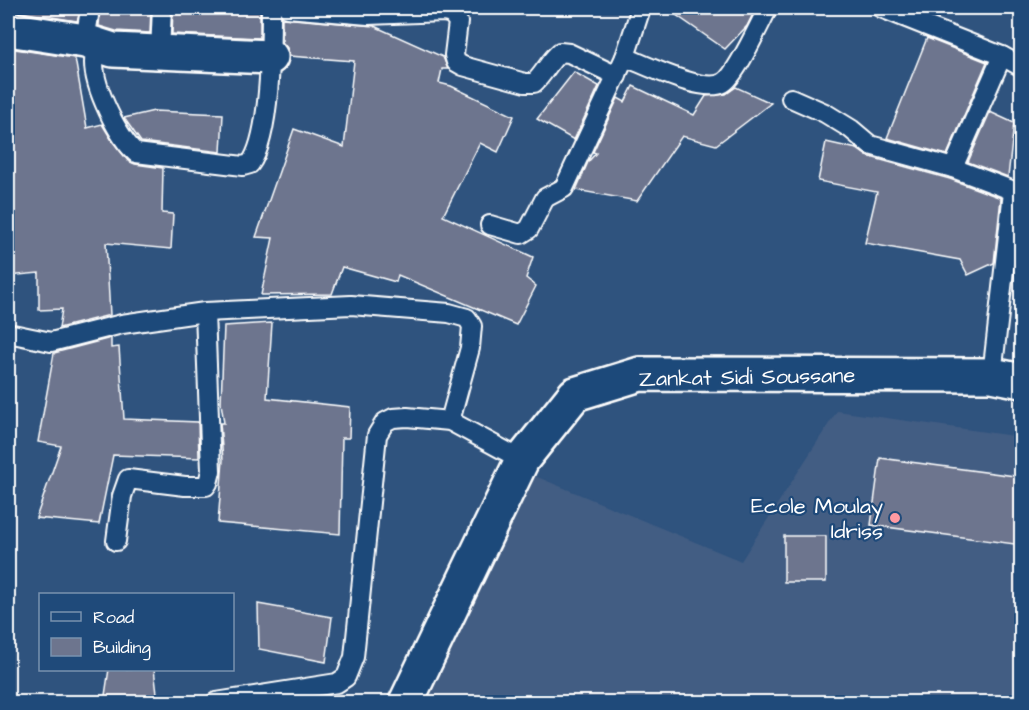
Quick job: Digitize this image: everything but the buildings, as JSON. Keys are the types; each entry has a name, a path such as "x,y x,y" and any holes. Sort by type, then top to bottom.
{"street":[{"path":"11,22 90,34 112,50 271,57"},
{"name":"Zankat Sidi Soussane","path":"406,702 522,460 575,394 640,374 1007,378"}],"lane":[{"path":"160,52 162,8"},
{"path":"90,34 94,65 101,92 117,130 136,153 243,166 250,164 260,147 271,57 271,8"},
{"path":"288,8 368,15 444,12 452,14 458,22 454,55 456,62 463,66 525,83 534,83 560,52 569,53 617,76"},
{"path":"490,225 521,234 526,232 545,198 564,188 626,57 640,8"},
{"path":"626,57 684,80 714,86 724,82 735,69 768,8"},
{"path":"881,8 1022,67"},
{"path":"953,168 1002,57"},
{"path":"791,98 825,113 851,129 870,145 953,168 1017,193 1007,378"},
{"path":"8,333 51,342 122,324 205,312 351,304 449,313 467,318 472,326 470,348 450,421"},
{"path":"116,541 122,496 128,478 185,486 206,486 208,483 211,471 205,312"},
{"path":"216,702 337,683 346,677 354,657 377,435 385,422 393,418 407,417 450,421 522,460"}],"shaded area":[{"name":"Ecole Moulay Idriss","path":"837,411 1021,437 1021,702 418,702 530,474 741,561"}],"place":[{"name":"Ecole Moulay Idriss","path":"895,518"}]}
